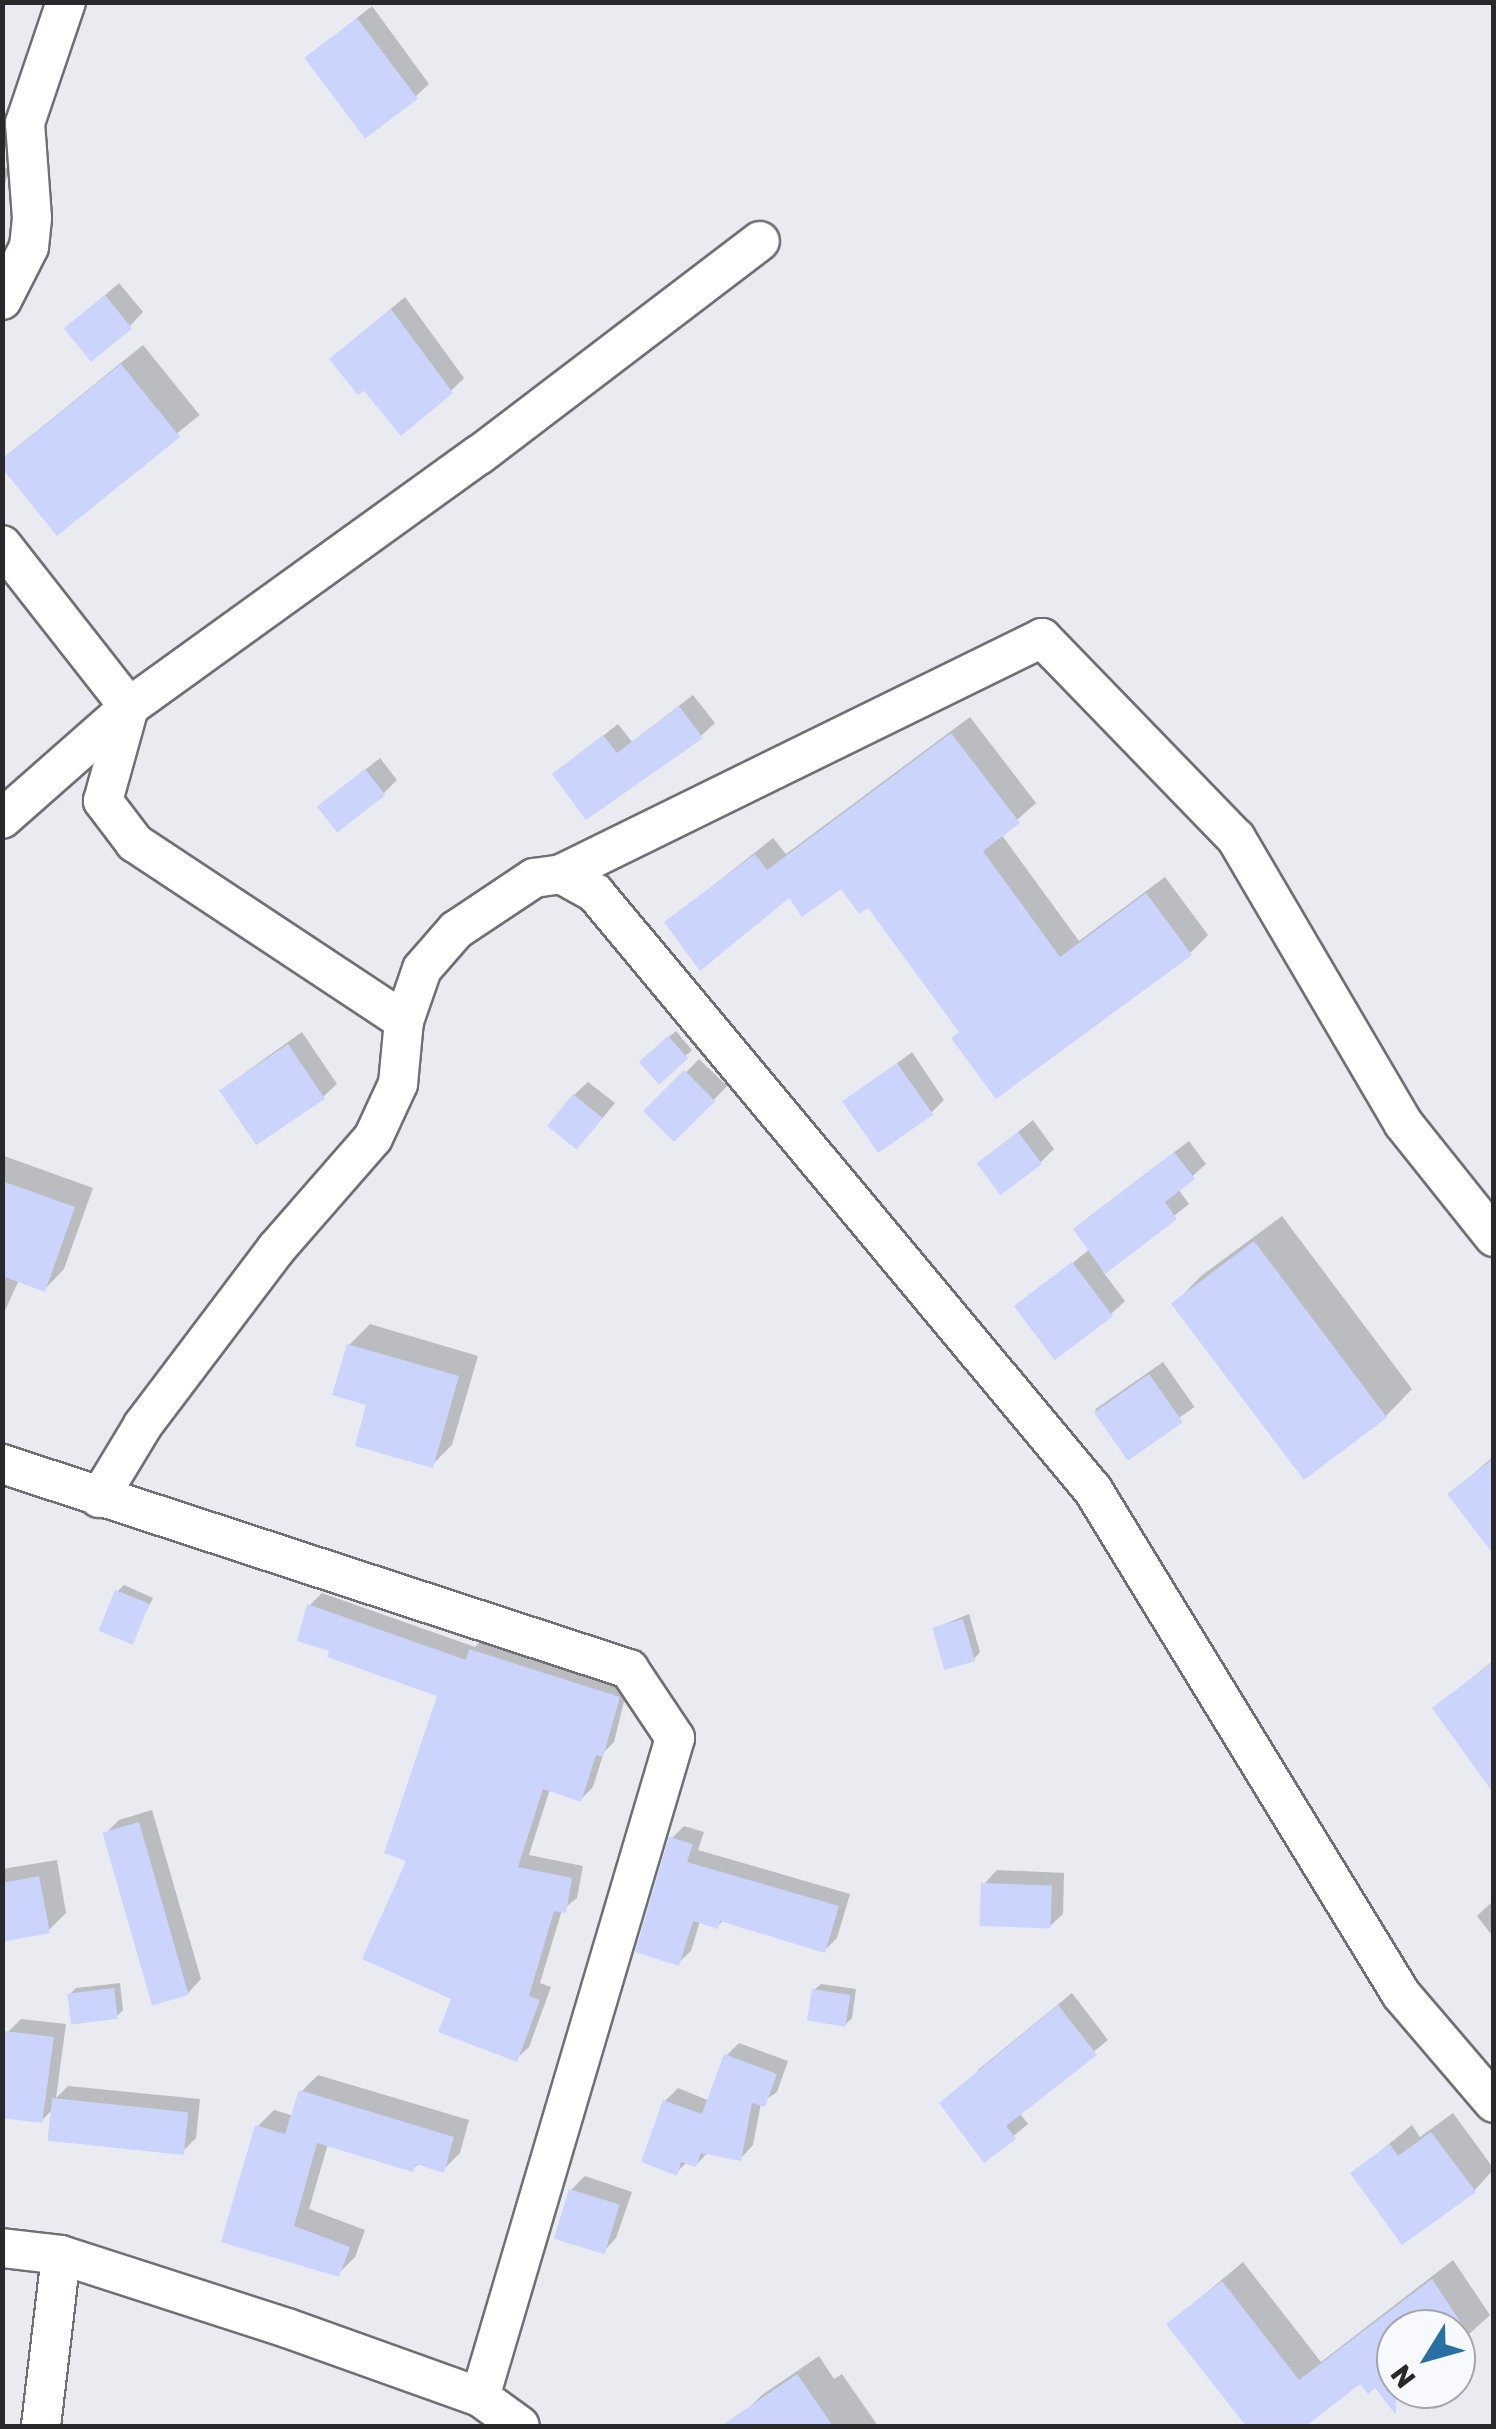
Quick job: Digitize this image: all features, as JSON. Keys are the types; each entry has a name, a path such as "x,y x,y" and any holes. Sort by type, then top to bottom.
{"street":[{"path":"2,300 29,246 32,218 25,123 66,2"},
{"path":"2,818 129,707 479,455 760,241"},
{"path":"2,545 129,707"},
{"path":"99,1498 143,1425 276,1249 373,1138 398,1084 404,1021 422,969 456,930 534,878 561,874 1042,638 1236,838 1403,1124 1494,1237"},
{"path":"129,707 103,801 135,843 404,1021"},
{"path":"561,874 596,893 1093,1490 1401,1994 1494,2103"},
{"path":"2,1464 630,1669 675,1738 480,2397"},
{"path":"2,2248 61,2255 480,2397 520,2426"},
{"path":"41,2426 61,2255"}],"building":[{"path":"357,18 418,99 365,138 304,58"},
{"path":"105,295 132,328 91,362 64,328"},
{"path":"391,309 453,393 401,436 364,391 358,395 329,359"},
{"path":"121,364 180,437 57,536 2,468 2,459"},
{"path":"679,706 703,738 586,820 552,774 603,735 617,753"},
{"path":"951,733 1020,823 983,851 1060,957 1146,893 1192,955 996,1099 951,1038 959,1032 868,908 859,914 841,889 802,917 789,898 700,971 664,922 755,854 767,870"},
{"path":"365,769 385,795 337,833 317,807"},
{"path":"668,1036 688,1058 659,1084 639,1062"},
{"path":"288,1044 325,1099 256,1145 219,1090"},
{"path":"897,1063 933,1115 878,1153 842,1101"},
{"path":"684,1070 715,1101 674,1142 643,1111"},
{"path":"573,1094 603,1118 577,1150 547,1126"},
{"path":"1018,1132 1042,1164 1001,1195 976,1163"},
{"path":"1174,1152 1195,1179 1165,1202 1177,1219 1105,1274 1073,1229"},
{"path":"2,1181 75,1207 45,1292 2,1276"},
{"path":"1254,1241 1387,1417 1304,1480 1171,1304"},
{"path":"1072,1262 1113,1316 1055,1360 1014,1306"},
{"path":"347,1344 459,1376 433,1468 355,1446 366,1405 332,1395"},
{"path":"1149,1374 1183,1422 1128,1461 1094,1412"},
{"path":"1494,1458 1494,1555 1447,1494"},
{"path":"115,1590 149,1604 133,1645 99,1631"},
{"path":"307,1604 466,1660 469,1649 620,1697 603,1757 596,1755 581,1802 543,1789 518,1867 572,1878 566,1913 554,1911 529,1996 540,2000 517,2062 438,2032 451,1999 362,1959 406,1861 384,1853 437,1696 327,1657 329,1651 297,1641"},
{"path":"963,1619 975,1661 944,1670 932,1628"},
{"path":"1494,1661 1494,1794 1432,1708"},
{"path":"139,1822 189,1995 152,2006 102,1832"},
{"path":"669,1837 693,1844 687,1862 839,1906 825,1953 720,1921 718,1929 693,1921 679,1966 635,1952"},
{"path":"39,1876 50,1933 2,1942 2,1883"},
{"path":"981,1883 1052,1885 1050,1928 979,1926"},
{"path":"114,1988 118,2019 71,2024 67,1994"},
{"path":"812,1989 851,1995 846,2027 807,2021"},
{"path":"1058,2005 1097,2055 1006,2126 1016,2139 984,2163 939,2103"},
{"path":"5,2031 54,2037 42,2123 2,2118"},
{"path":"724,2054 777,2074 765,2107 752,2103 741,2161 701,2153 696,2167 681,2162 677,2176 641,2162 663,2100 702,2114"},
{"path":"299,2090 454,2137 444,2173 416,2164 413,2172 317,2143 294,2226 350,2247 339,2277 221,2242 255,2125 285,2134"},
{"path":"52,2098 188,2112 184,2155 48,2141"},
{"path":"1431,2132 1476,2192 1402,2245 1350,2173 1390,2144 1398,2156"},
{"path":"569,2189 620,2204 604,2254 554,2239"},
{"path":"1432,2279 1452,2309 1392,2309"},
{"path":"1222,2281 1299,2380 1376,2322 1376,2389 1368,2394 1360,2384 1306,2426 1246,2426 1166,2324"},
{"path":"797,2374 833,2426 721,2426"}]}
